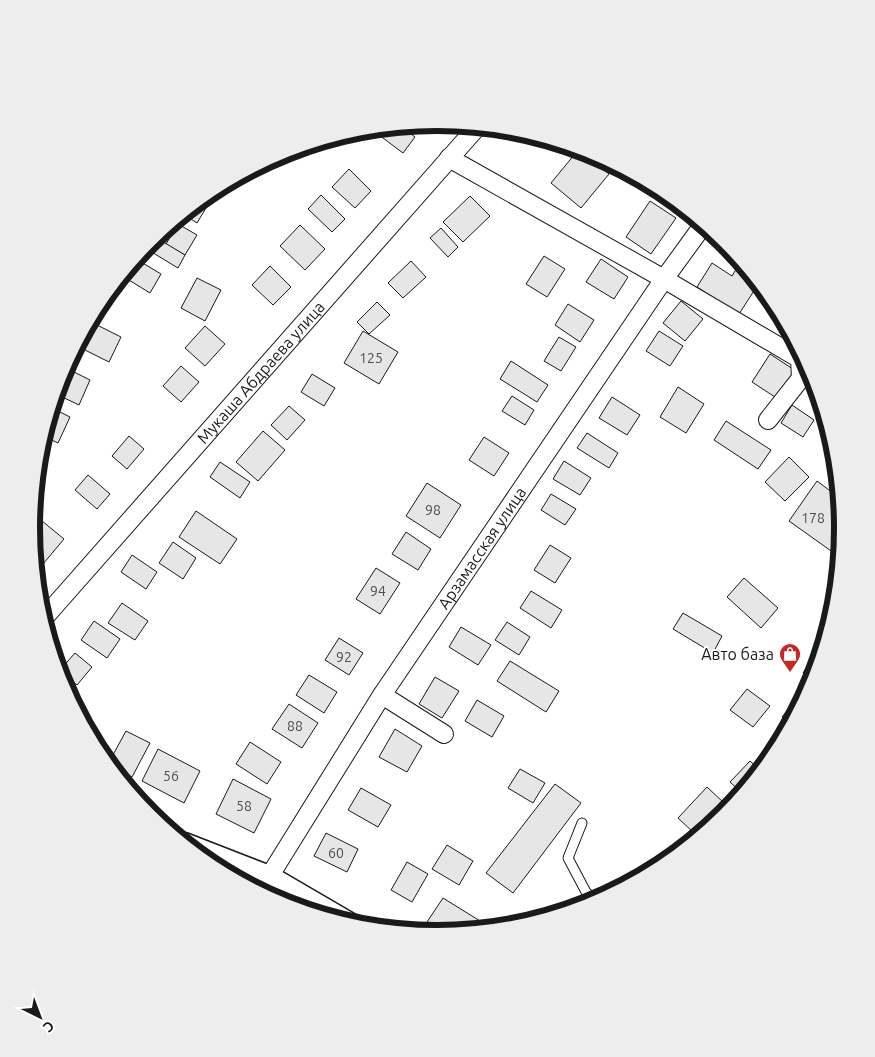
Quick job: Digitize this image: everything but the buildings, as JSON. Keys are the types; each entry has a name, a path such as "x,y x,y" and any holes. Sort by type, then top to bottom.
{"street":[{"name":"Мукаша Абдраева улица","path":"50,613 472,133"},
{"path":"449,158 664,279 796,356"},
{"name":"Арзамасская улица","path":"269,877 382,695 664,279 700,230"},
{"path":"768,420 801,378 800,366"},
{"path":"382,695 444,734"},
{"path":"210,854 269,877 323,909"}],"lane":[{"path":"582,824 568,858 590,896"}],"place":[{"name":"Авто база","path":"790,673"}]}
